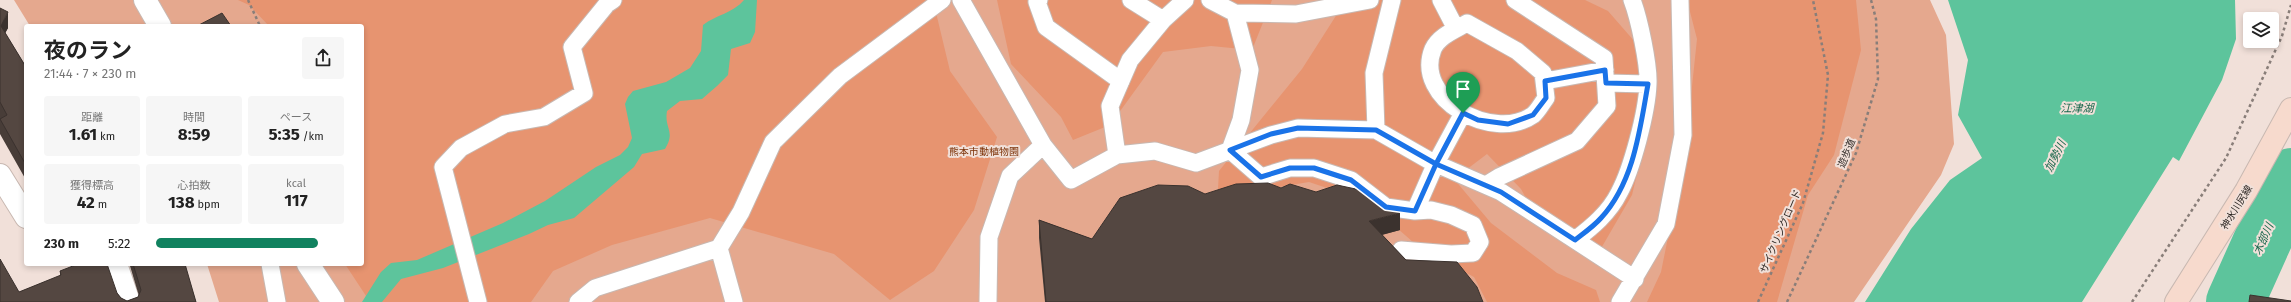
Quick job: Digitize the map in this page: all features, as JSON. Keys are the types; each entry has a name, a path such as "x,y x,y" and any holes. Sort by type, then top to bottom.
{"main road":[{"name":"神水川尻線","path":"2176,302 2288,121"}],"street":[{"path":"145,0 159,24"},
{"path":"0,175 24,214"},
{"path":"117,266 129,302"},
{"path":"309,266 333,302"}],"lane":[{"path":"478,302 443,168 461,148 505,124 544,117 584,93 572,47 607,4 613,0"},
{"path":"578,302 595,288 719,248 741,212 773,142 840,76 942,0"},
{"path":"961,0 1043,145 1071,180 1117,155 1155,151 1196,163 1271,134 1298,128 1376,130 1436,164 1501,192 1635,279"},
{"path":"1039,0 1037,2 1046,27 1121,81"},
{"path":"1131,0 1163,20"},
{"path":"1117,155 1110,106 1130,60 1163,20 1185,0"},
{"path":"1210,0 1235,13 1296,14 1370,0"},
{"path":"1376,130 1374,73 1392,0"},
{"path":"1441,0 1456,29"},
{"path":"1486,185 1499,177 1577,141 1607,106 1604,58 1515,0"},
{"path":"1575,240 1601,219 1619,194 1632,159 1648,84 1638,16 1632,0"},
{"path":"1620,302 1635,279 1666,224 1683,135 1680,0"},
{"path":"1230,150 1241,120 1250,70 1235,13"},
{"path":"1467,23 1517,51 1543,73 1546,98 1533,115 1508,124 1478,120 1450,106 1436,84 1430,68 1433,48 1444,35 1456,29 1467,23"},
{"path":"1545,81 1605,77 1648,84"},
{"path":"1415,211 1436,164 1463,113"},
{"path":"988,302 990,237 1010,176 1043,145"},
{"path":"1230,150 1261,177 1290,168 1314,168 1351,180 1386,207 1415,211 1431,210 1451,215 1473,225 1480,242 1473,253 1451,254 1401,250"},
{"path":"719,248 734,302"},
{"path":"270,266 277,302"}],"path":[{"path":"248,0 259,24"},
{"name":"サイクリングロード","path":"1758,302 1803,204 1823,133 1828,76 1813,0"},
{"name":"遊歩道","path":"1787,302 1856,153 1878,79 1876,19 1871,0"},
{"path":"2132,302 2226,158 2282,36 2291,5"}],"green space":[{"name":"熊本市動植物園","path":"14,0 1930,0 1946,35 1954,144 1941,175 1854,302 219,302 208,266 364,266 364,24 29,24"},
{"path":"238,0 933,0 950,71 997,137 974,210 934,271 890,300 834,254 710,218 612,245 553,271 531,302 370,302 346,266 364,266 364,24 267,24 249,5"},
{"path":"997,0 1272,0 1252,50 1211,46 1163,52 1110,125 1073,140 1061,117 1011,64"},
{"path":"1346,0 1585,0 1608,11 1642,50 1650,120 1632,195 1596,257 1543,229 1521,189 1487,154 1454,179 1491,223 1557,273 1596,290 1600,302 1487,302 1474,277 1421,249 1366,201 1309,182 1244,193 1218,189 1219,171 1302,69"},
{"path":"1687,0 1856,0 1861,50 1834,155 1808,195 1777,302 1647,302 1661,272 1685,153 1697,39"}],"water":[{"path":"744,0 757,0 755,32 750,43 731,49 728,75 702,99 680,101 667,111 667,122 670,138 665,149 642,154 634,167 574,218 548,225 443,268 401,279 382,302 362,302 381,272 391,263 417,260 503,223 545,201 596,167 620,155 628,147 632,138 625,104 628,97 633,91 666,82 690,68 701,51 703,25 735,8"},
{"name":"江津湖","path":"1948,0 2235,0 2236,39 2222,80 2179,161 2173,157 2082,302 1865,302 1911,229 1950,180 1982,158 1958,115 1968,60"}],"building":[{"path":"0,8 8,12 1,26 24,64 24,161 0,119 7,115 0,102"},
{"path":"222,13 230,24 201,24"},
{"path":"1268,183 1281,188 1290,184 1316,192 1337,185 1365,191 1400,213 1369,221 1406,260 1457,262 1477,287 1483,302 1046,302 1039,220 1092,239 1120,198 1158,185 1188,186 1205,194 1236,184"},
{"path":"0,259 19,292 61,275 60,271 73,266 108,266 117,293 121,298 127,301 138,297 141,290 134,266 186,266 196,302 0,302"},
{"path":"2250,295 2291,301 2291,302 2249,302"}],"waterway":[{"name":"木部川","path":"2235,302 2291,177"}],"route":[{"path":"1463,113 1436,164 1376,130 1298,128 1271,134 1230,150 1261,177 1290,168 1314,168 1351,180 1386,207 1415,211 1436,164 1501,192 1575,240 1601,219 1619,194 1632,159 1648,84 1606,83 1605,70 1545,81 1546,98 1533,115 1508,124 1478,120 1463,113"}],"water label":[{"name":"加勢川","path":"2055,156"}]}
